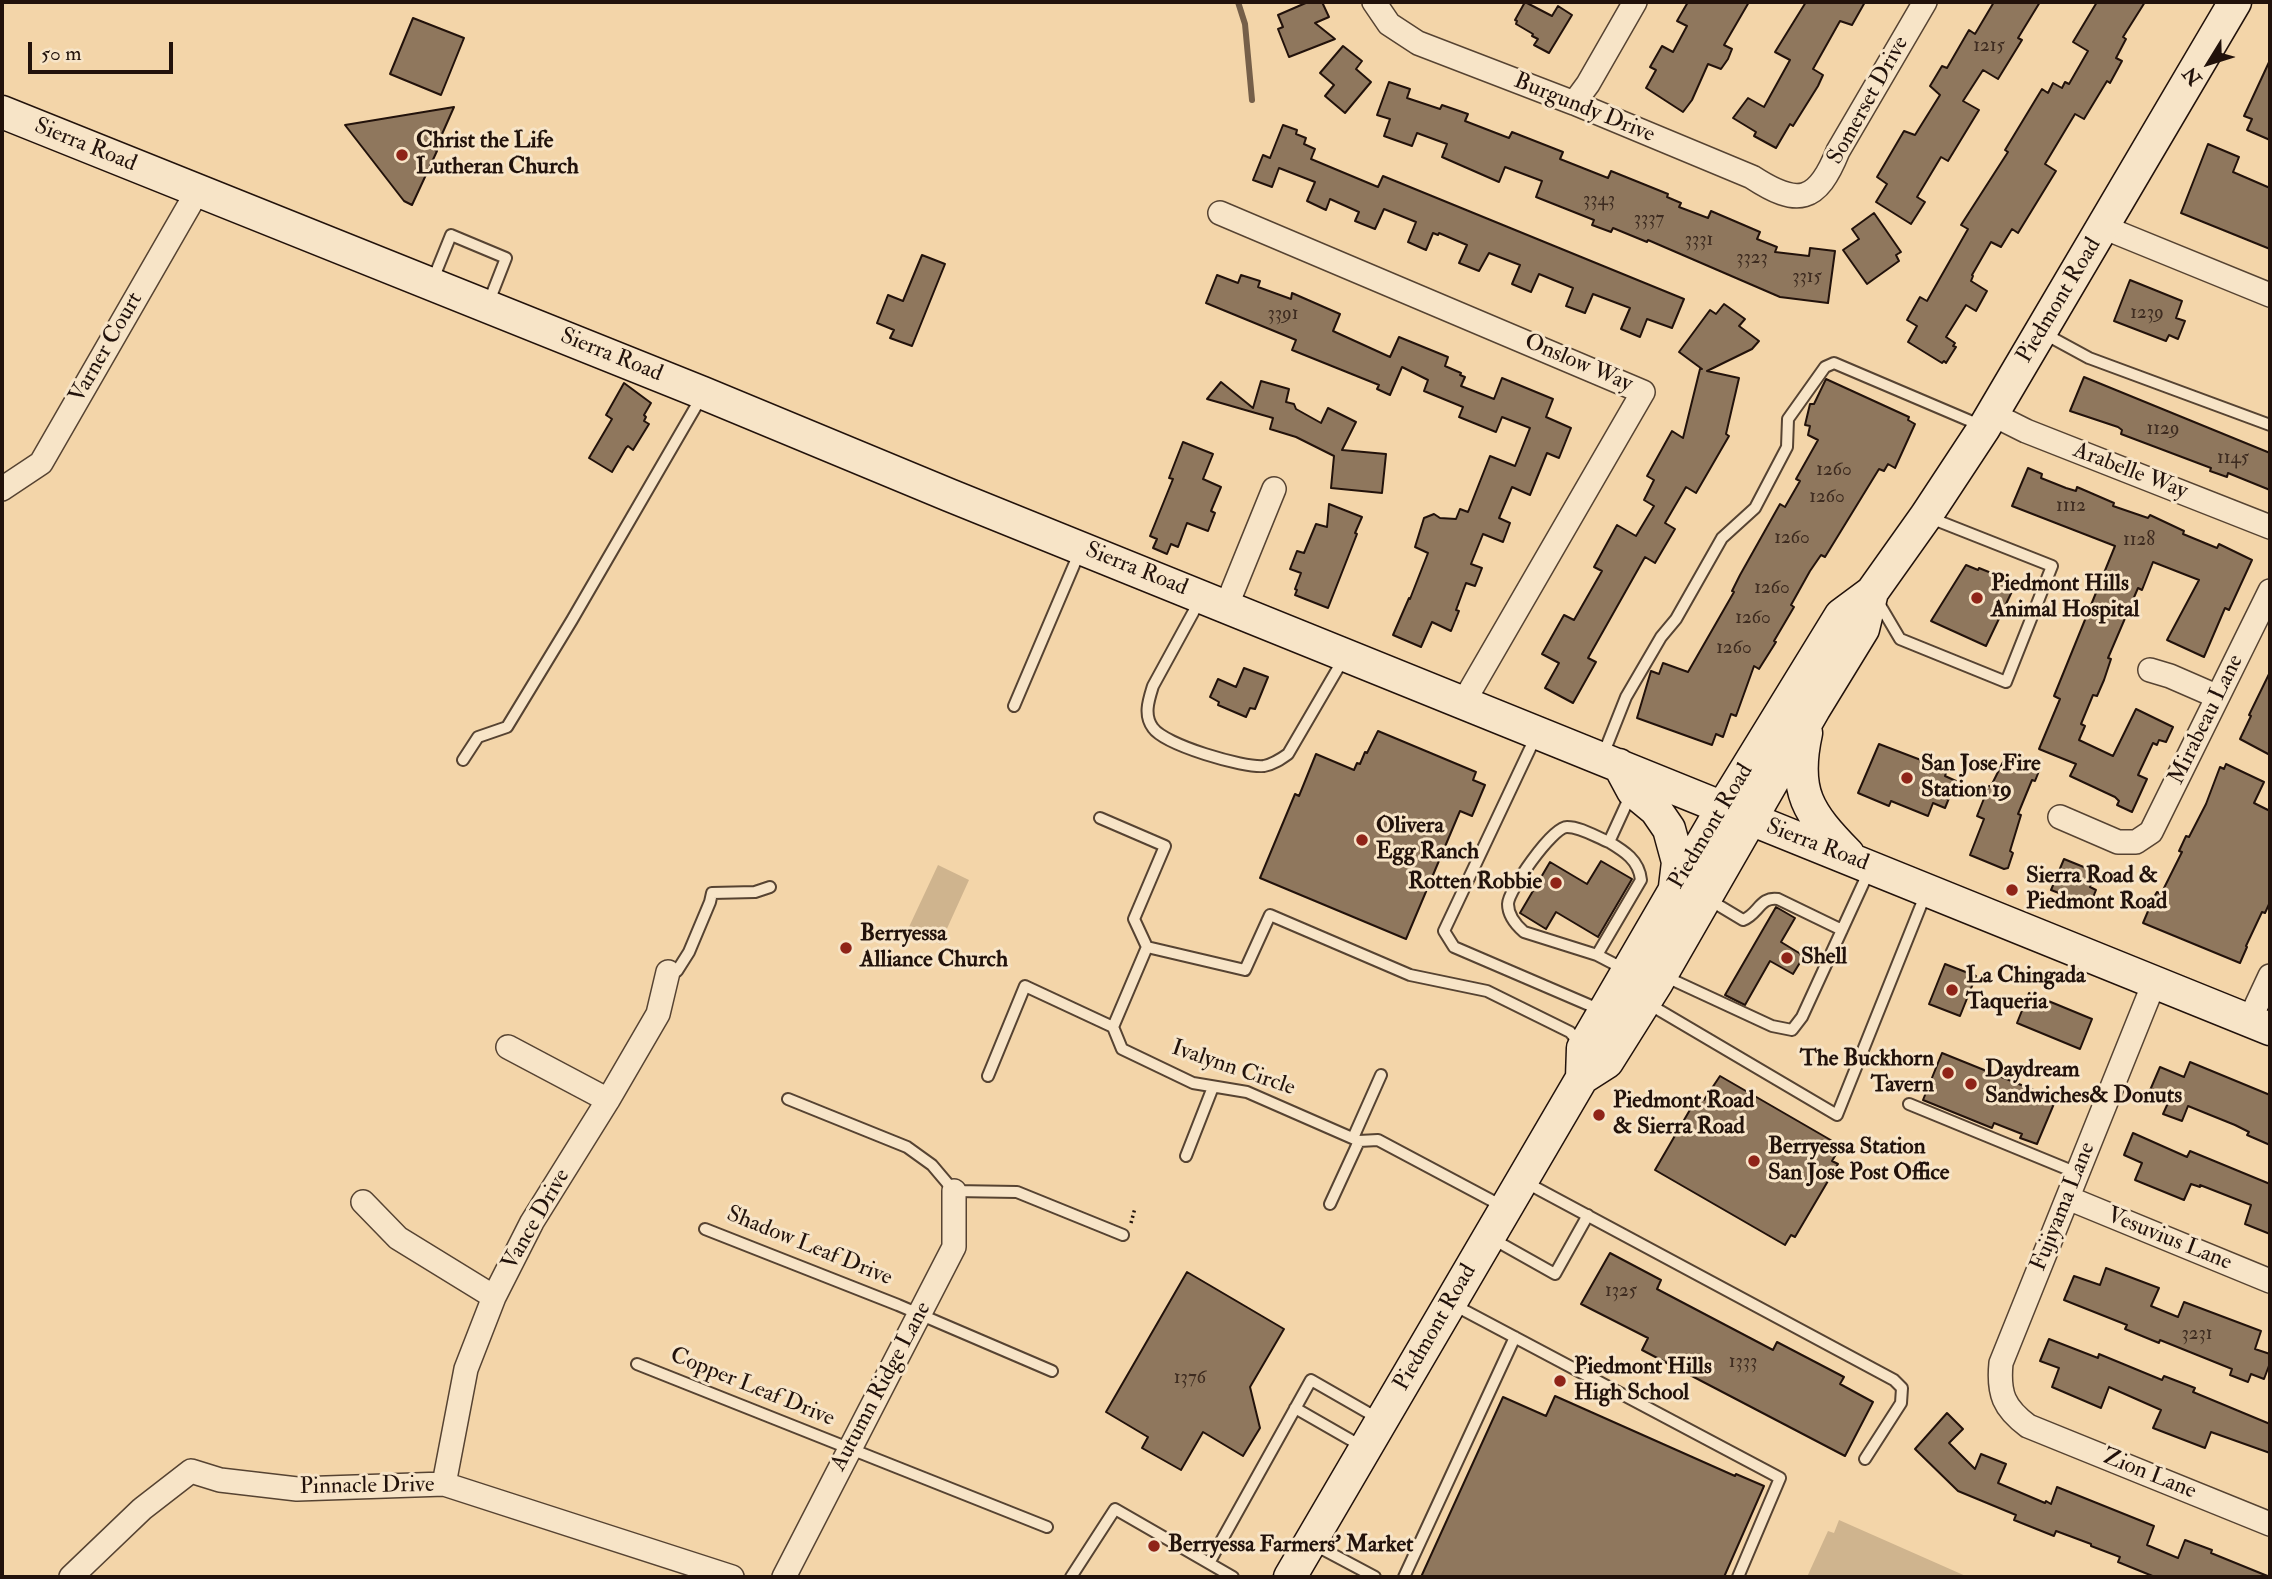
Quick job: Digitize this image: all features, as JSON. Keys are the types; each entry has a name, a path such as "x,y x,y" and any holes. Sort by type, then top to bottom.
{"main road":[{"name":"Piedmont Road","path":"1290,1577 1523,1181 1583,1063 1604,1011 1723,807 1841,615 1872,592 1988,421 2235,2"},
{"name":"Sierra Road","path":"2,112 703,393 1537,733 1618,771 1723,807 2260,1025"},
{"name":"Piedmont Road","path":"1583,1063 1607,1062 1645,1002 1808,719 1864,629 1872,592"},
{"path":"1808,719 1802,749 1801,775 1805,796 1811,811 1824,829 1862,864"},
{"path":"1618,771 1656,810 1670,830 1678,862 1674,890"}],"street":[{"name":"Burgundy Drive","path":"1374,2 1389,24 1418,43 1574,103 1752,177 1775,192 1790,197 1806,194"},
{"path":"1574,103 1588,84 1635,2"},
{"name":"Somerset Drive","path":"1806,194 1820,186 1829,174 1838,151 1926,2"},
{"name":"Varner Court","path":"2,489 41,463 197,192"},
{"name":"Onslow Way","path":"1220,213 1643,392 1463,703"},
{"path":"2103,227 2270,295"},
{"name":"Arabelle Way","path":"1988,421 2026,431 2270,527"},
{"path":"1214,602 1274,489"},
{"name":"Mirabeau Lane","path":"2060,817 2118,842 2136,842 2151,832 2270,591"},
{"path":"2150,670 2216,696"},
{"name":"Vance Drive","path":"444,1484 466,1369 494,1297 532,1222 658,1014 668,972"},
{"path":"2260,1025 2270,976"},
{"name":"Fujiyama Lane","path":"2028,1426 2014,1415 2003,1399 1999,1382 2001,1363 2154,983"},
{"path":"508,1047 608,1100"},
{"name":"Autumn Ridge Lane","path":"784,1577 954,1247 954,1191"},
{"name":"Vesuvius Lane","path":"2068,1198 2270,1281"},
{"path":"363,1202 398,1238 494,1297"},
{"name":"Zion Lane","path":"2028,1426 2270,1524"},
{"name":"Pinnacle Drive","path":"71,1577 142,1509 191,1471 220,1480 297,1489 444,1484 732,1577"}],"lane":[{"path":"431,284 451,236 506,258 487,307"},
{"path":"2041,332 2089,358 2270,425"},
{"path":"1609,842 1633,685 1722,538 1755,508 1787,447 1788,419 1825,367 1834,363 1988,421"},
{"path":"463,760 478,737 506,727 572,620 703,393"},
{"path":"1872,592 1900,639 2006,682 2052,566 1926,516"},
{"path":"1014,706 1081,548"},
{"path":"1214,602 1153,686 1148,700 1147,712 1153,728 1172,741 1220,759 1249,766 1276,762 1288,754 1346,656"},
{"path":"1537,733 1444,931 1454,947 1604,1011"},
{"path":"988,1076 1025,986 1113,1027 1147,947 1134,919 1165,846 1100,818"},
{"path":"1597,955 1641,880 1634,860 1626,852 1609,842 1565,827 1556,831 1541,849 1508,900 1509,911 1515,924 1524,932 1597,955 1626,971"},
{"path":"1661,975 1772,1026 1792,1030 1802,1017 1842,930 1862,864"},
{"path":"668,972 677,971 689,952 712,893 755,892 770,887"},
{"path":"1645,1002 1837,1115 1927,890"},
{"path":"1706,897 1743,920 1752,917 1764,901 1778,899 1842,930"},
{"path":"1147,947 1245,970 1270,915 1410,975 1487,991 1570,1032 1583,1063"},
{"name":"Ivalynn Circle","path":"1113,1027 1122,1049 1193,1083 1247,1092 1356,1139 1378,1140 1506,1208"},
{"path":"1330,1204 1381,1075"},
{"path":"1186,1156 1213,1087"},
{"path":"788,1099 907,1147 932,1165 954,1191 1017,1192 1123,1235"},
{"path":"1909,1104 2077,1173"},
{"path":"1523,1181 1894,1380 1902,1388 1901,1403 1865,1459"},
{"path":"1489,1237 1555,1274 1588,1215"},
{"name":"Shadow Leaf Drive","path":"705,1228 1052,1371"},
{"path":"1451,1303 1780,1478 1738,1577"},
{"path":"1404,1577 1515,1337"},
{"name":"Copper Leaf Drive","path":"637,1364 1047,1527"},
{"path":"1209,1563 1311,1380 1382,1421"},
{"path":"1295,1408 1366,1449"},
{"path":"1071,1577 1115,1509 1233,1577"},
{"path":"1311,1543 1372,1576"}],"path":[{"path":"1131,1223 1135,1208"}],"shaded area":[{"path":"938,865 969,880 940,944 908,929"},
{"path":"1839,1520 1968,1577 1807,1577 1828,1531 1834,1533"}],"building":[{"path":"1308,2 1322,2 1329,17 1315,23 1335,39 1289,57 1278,29 1283,27 1278,15"},
{"path":"1525,2 1552,16 1558,6 1572,15 1549,53 1534,45 1538,39 1516,24 1515,20"},
{"path":"1688,2 1749,2 1724,45 1732,49 1728,59 1721,69 1708,64 1692,100 1683,112 1646,88 1656,70 1650,67 1662,46 1673,52 1687,26 1677,21"},
{"path":"1806,2 1865,2 1852,25 1840,21 1813,69 1823,75 1818,86 1776,148 1754,136 1756,132 1733,118 1748,98 1764,107 1790,60 1775,52"},
{"path":"1994,2 2040,2 2018,38 2022,40 1998,79 1983,70 1963,101 1979,110 1948,161 1941,157 1917,197 1925,202 1911,224 1876,202 1887,184 1877,177 1904,131 1915,135 1940,95 1930,86 1942,66 1947,68 1969,30 1975,34"},
{"path":"2097,2 2145,2 2123,37 2126,39 2116,58 2122,61 2110,83 2107,81 2084,119 2075,114 2045,164 2056,171 2018,233 2012,229 2001,247 1991,242 1972,275 1971,281 1987,291 1976,311 1966,305 1946,337 1955,343 1953,346 1956,347 1946,363 1942,363 1908,342 1917,326 1907,320 1920,297 1927,301 1968,229 1961,225 2008,152 2005,150 2042,89 2048,93 2053,83 2062,88 2065,82 2069,84 2088,51 2073,42"},
{"path":"413,18 464,38 441,95 390,74"},
{"path":"1343,46 1362,61 1356,69 1371,82 1345,113 1325,96 1334,85 1320,73"},
{"path":"2270,60 2270,140 2247,130 2252,119 2244,116"},
{"path":"1389,82 1410,89 1407,98 1440,109 1442,105 1468,114 1465,121 1509,138 1512,132 1563,152 1560,159 1608,178 1611,171 1668,194 1667,197 1681,203 1679,207 1708,218 1711,211 1760,232 1757,239 1777,247 1775,252 1809,256 1810,248 1835,251 1828,303 1780,297 1648,240 1647,242 1613,228 1611,232 1592,225 1594,220 1536,197 1542,181 1505,167 1499,182 1442,157 1447,144 1417,133 1412,146 1384,136 1390,119 1377,115"},
{"name":"Christ the Life Lutheran Church","path":"454,107 412,205 404,201 345,125"},
{"path":"1283,125 1297,130 1296,134 1306,138 1304,144 1315,149 1311,159 1378,187 1383,176 1684,299 1672,328 1647,319 1640,337 1621,329 1630,308 1593,294 1585,313 1566,306 1573,288 1539,274 1531,292 1512,284 1520,265 1489,253 1479,271 1459,263 1467,245 1439,233 1433,233 1426,250 1408,242 1416,222 1384,209 1375,229 1355,221 1359,212 1330,199 1326,210 1307,201 1315,182 1279,168 1272,187 1253,180 1263,155 1270,158"},
{"path":"2208,144 2239,157 2233,172 2270,188 2270,249 2181,213"},
{"path":"1874,213 1901,252 1896,255 1899,261 1867,284 1843,250 1859,239 1852,229"},
{"path":"922,255 945,264 912,346 890,338 894,330 877,323 888,295 903,301"},
{"path":"1217,275 1238,283 1241,275 1260,281 1258,287 1291,299 1292,293 1340,314 1333,331 1390,357 1399,337 1448,357 1445,366 1465,377 1461,386 1494,399 1502,378 1553,399 1546,417 1571,428 1559,458 1547,453 1530,495 1512,487 1499,518 1510,523 1503,542 1483,534 1471,564 1482,568 1475,586 1466,583 1451,631 1432,622 1421,647 1393,635 1428,553 1415,547 1424,518 1434,514 1440,518 1456,519 1460,509 1468,512 1490,456 1515,466 1530,428 1502,417 1496,432 1459,417 1463,407 1424,391 1428,380 1402,367 1390,395 1377,389 1379,385 1292,350 1296,340 1206,303"},
{"path":"2130,280 2182,301 2176,318 2185,321 2178,339 2169,335 2166,341 2114,321"},
{"path":"1724,304 1745,319 1739,326 1759,341 1752,349 1707,371 1739,378 1726,434 1729,436 1696,493 1686,487 1665,523 1675,529 1655,563 1645,557 1588,658 1596,662 1573,703 1545,688 1559,663 1542,654 1564,615 1574,620 1602,571 1594,567 1617,525 1636,536 1654,506 1644,500 1654,480 1647,476 1672,431 1683,438 1702,369 1679,352 1710,310 1716,314"},
{"path":"2084,377 2270,453 2270,490 2228,473 2227,477 2210,471 2211,468 2121,434 2122,430 2118,427 2070,411"},
{"path":"1826,379 1909,417 1908,420 1915,424 1895,468 1888,464 1884,471 1879,469 1825,557 1821,555 1810,571 1791,605 1794,607 1774,641 1776,642 1759,669 1754,666 1736,716 1731,714 1723,737 1716,734 1712,745 1637,718 1651,671 1659,674 1663,663 1688,672 1780,504 1785,507 1800,481 1796,479 1818,440 1808,435 1810,426 1805,425 1810,404 1814,404"},
{"path":"1261,381 1289,389 1286,402 1294,404 1296,409 1321,423 1328,408 1356,422 1342,450 1386,454 1382,493 1331,488 1334,456 1296,437 1270,429 1273,418 1207,399 1221,382 1253,408"},
{"path":"624,383 651,403 644,415 644,421 649,424 633,450 628,446 626,448 612,472 589,458 612,419 606,415"},
{"path":"1183,442 1213,454 1203,479 1221,487 1211,511 1215,513 1208,531 1187,523 1178,547 1171,544 1167,554 1153,548 1157,539 1150,536 1173,479 1169,478"},
{"path":"2028,468 2042,474 2041,478 2076,491 2077,487 2114,503 2113,506 2148,518 2150,515 2184,531 2183,534 2217,548 2219,544 2252,560 2229,610 2225,608 2204,657 2167,640 2199,580 2153,562 2142,590 2138,588 2108,658 2111,659 2104,680 2097,696 2093,695 2081,724 2085,726 2079,740 2113,756 2136,709 2173,727 2166,742 2159,740 2157,745 2153,743 2138,775 2147,779 2132,812 2117,805 2119,801 2115,797 2070,776 2076,764 2039,749 2060,699 2054,696 2115,546 2012,506"},
{"path":"1329,504 1362,517 1328,608 1295,595 1301,573 1290,569 1297,551 1304,553 1316,524 1327,527"},
{"name":"Piedmont Hills Animal Hospital","path":"1966,565 2016,583 1986,646 1931,621"},
{"path":"1244,668 1268,677 1255,709 1250,708 1246,717 1218,705 1219,702 1210,697 1218,679 1236,687"},
{"path":"2270,672 2270,755 2240,739"},
{"name":"Olivera Egg Ranch","path":"1378,731 1476,772 1473,780 1485,785 1472,816 1460,811 1406,939 1260,878 1295,794 1299,796 1316,754 1354,770 1365,752 1367,753"},
{"name":"San Jose Fire Station 19","path":"1879,744 1947,770 1945,776 1956,781 1945,808 1933,803 1928,816 1891,801 1889,806 1858,793"},
{"path":"2008,752 2041,766 2018,814 2021,815 2010,851 2013,853 2008,868 2004,869 1970,855 1984,819 1977,816 1989,786"},
{"path":"2226,764 2264,782 2254,803 2270,811 2270,902 2265,913 2262,912 2240,963 2143,923 2154,897 2157,892 2161,894 2182,852 2179,851 2186,836 2189,837 2206,804 2220,767 2224,769"},
{"path":"2064,859 2096,872 2090,887 2096,890 2090,905 2051,890"},
{"path":"1601,861 1632,879 1598,937 1556,912 1546,929 1520,913 1550,862 1587,884"},
{"path":"1776,907 1795,918 1781,942 1804,956 1793,974 1770,961 1745,1005 1725,995"},
{"name":"La Chingada Taqueria","path":"1945,964 1976,976 1960,1016 1929,1004"},
{"path":"2029,993 2092,1019 2080,1049 2017,1023"},
{"path":"1942,1053 2056,1099 2037,1144 2020,1138 2022,1134 1994,1123 1992,1128 1923,1100"},
{"path":"2190,1062 2270,1095 2270,1145 2247,1135 2249,1132 2235,1125 2188,1106 2182,1121 2163,1114 2168,1103 2148,1095 2160,1067 2184,1077"},
{"name":"Berryessa Station San Jose Post Office","path":"1720,1076 1841,1146 1832,1161 1838,1164 1795,1237 1791,1235 1785,1245 1655,1170 1698,1096 1704,1100"},
{"path":"2133,1133 2187,1157 2190,1151 2270,1184 2270,1234 2245,1224 2251,1205 2191,1184 2184,1200 2135,1180 2142,1163 2124,1155"},
{"path":"1610,1253 1661,1280 1657,1289 1773,1350 1777,1342 1844,1377 1840,1384 1873,1402 1845,1456 1642,1350 1648,1338 1581,1304"},
{"path":"2106,1268 2159,1288 2151,1306 2178,1317 2184,1302 2261,1331 2255,1349 2270,1354 2270,1363 2264,1379 2251,1374 2248,1382 2230,1375 2232,1369 2160,1340 2159,1343 2125,1329 2127,1325 2064,1300 2074,1276 2100,1285"},
{"path":"1187,1272 1284,1329 1250,1387 1260,1428 1243,1456 1203,1432 1181,1470 1142,1448 1148,1437 1106,1412"},
{"path":"2049,1339 2098,1358 2099,1354 2162,1380 2164,1376 2195,1388 2193,1392 2270,1424 2270,1453 2211,1432 2205,1448 2153,1428 2161,1410 2109,1387 2101,1408 2052,1387 2059,1368 2040,1361"},
{"path":"1555,1396 1735,1476 1736,1474 1764,1486 1724,1577 1421,1577 1503,1397 1546,1416"},
{"path":"1947,1413 1963,1429 1949,1443 1975,1469 1981,1454 2006,1464 1998,1483 2051,1504 2057,1487 2154,1526 2147,1545 2178,1558 2185,1540 2270,1577 2155,1577 2118,1562 2120,1557 2091,1544 2056,1531 2054,1536 2014,1520 2016,1515 1958,1491 1915,1449"}],"waterway":[{"path":"1238,2 1245,24 1252,100"}],"place":[{"name":"Christ the Life Lutheran Church","path":"402,155"},
{"name":"Piedmont Hills Animal Hospital","path":"1977,598"},
{"name":"San Jose Fire Station 19","path":"1907,778"},
{"name":"Olivera Egg Ranch","path":"1362,840"},
{"name":"Rotten Robbie","path":"1556,883"},
{"name":"Sierra Road & Piedmont Road","path":"2012,890"},
{"name":"Berryessa Alliance Church","path":"846,948"},
{"name":"Shell","path":"1787,958"},
{"name":"La Chingada Taqueria","path":"1952,990"},
{"name":"The Buckhorn Tavern","path":"1948,1073"},
{"name":"Daydream Sandwiches& Donuts","path":"1971,1084"},
{"name":"Piedmont Road & Sierra Road","path":"1599,1115"},
{"name":"Berryessa Station San Jose Post Office","path":"1754,1161"},
{"name":"Piedmont Hills High School","path":"1560,1381"},
{"name":"Berryessa Farmers' Market","path":"1154,1546"}]}
